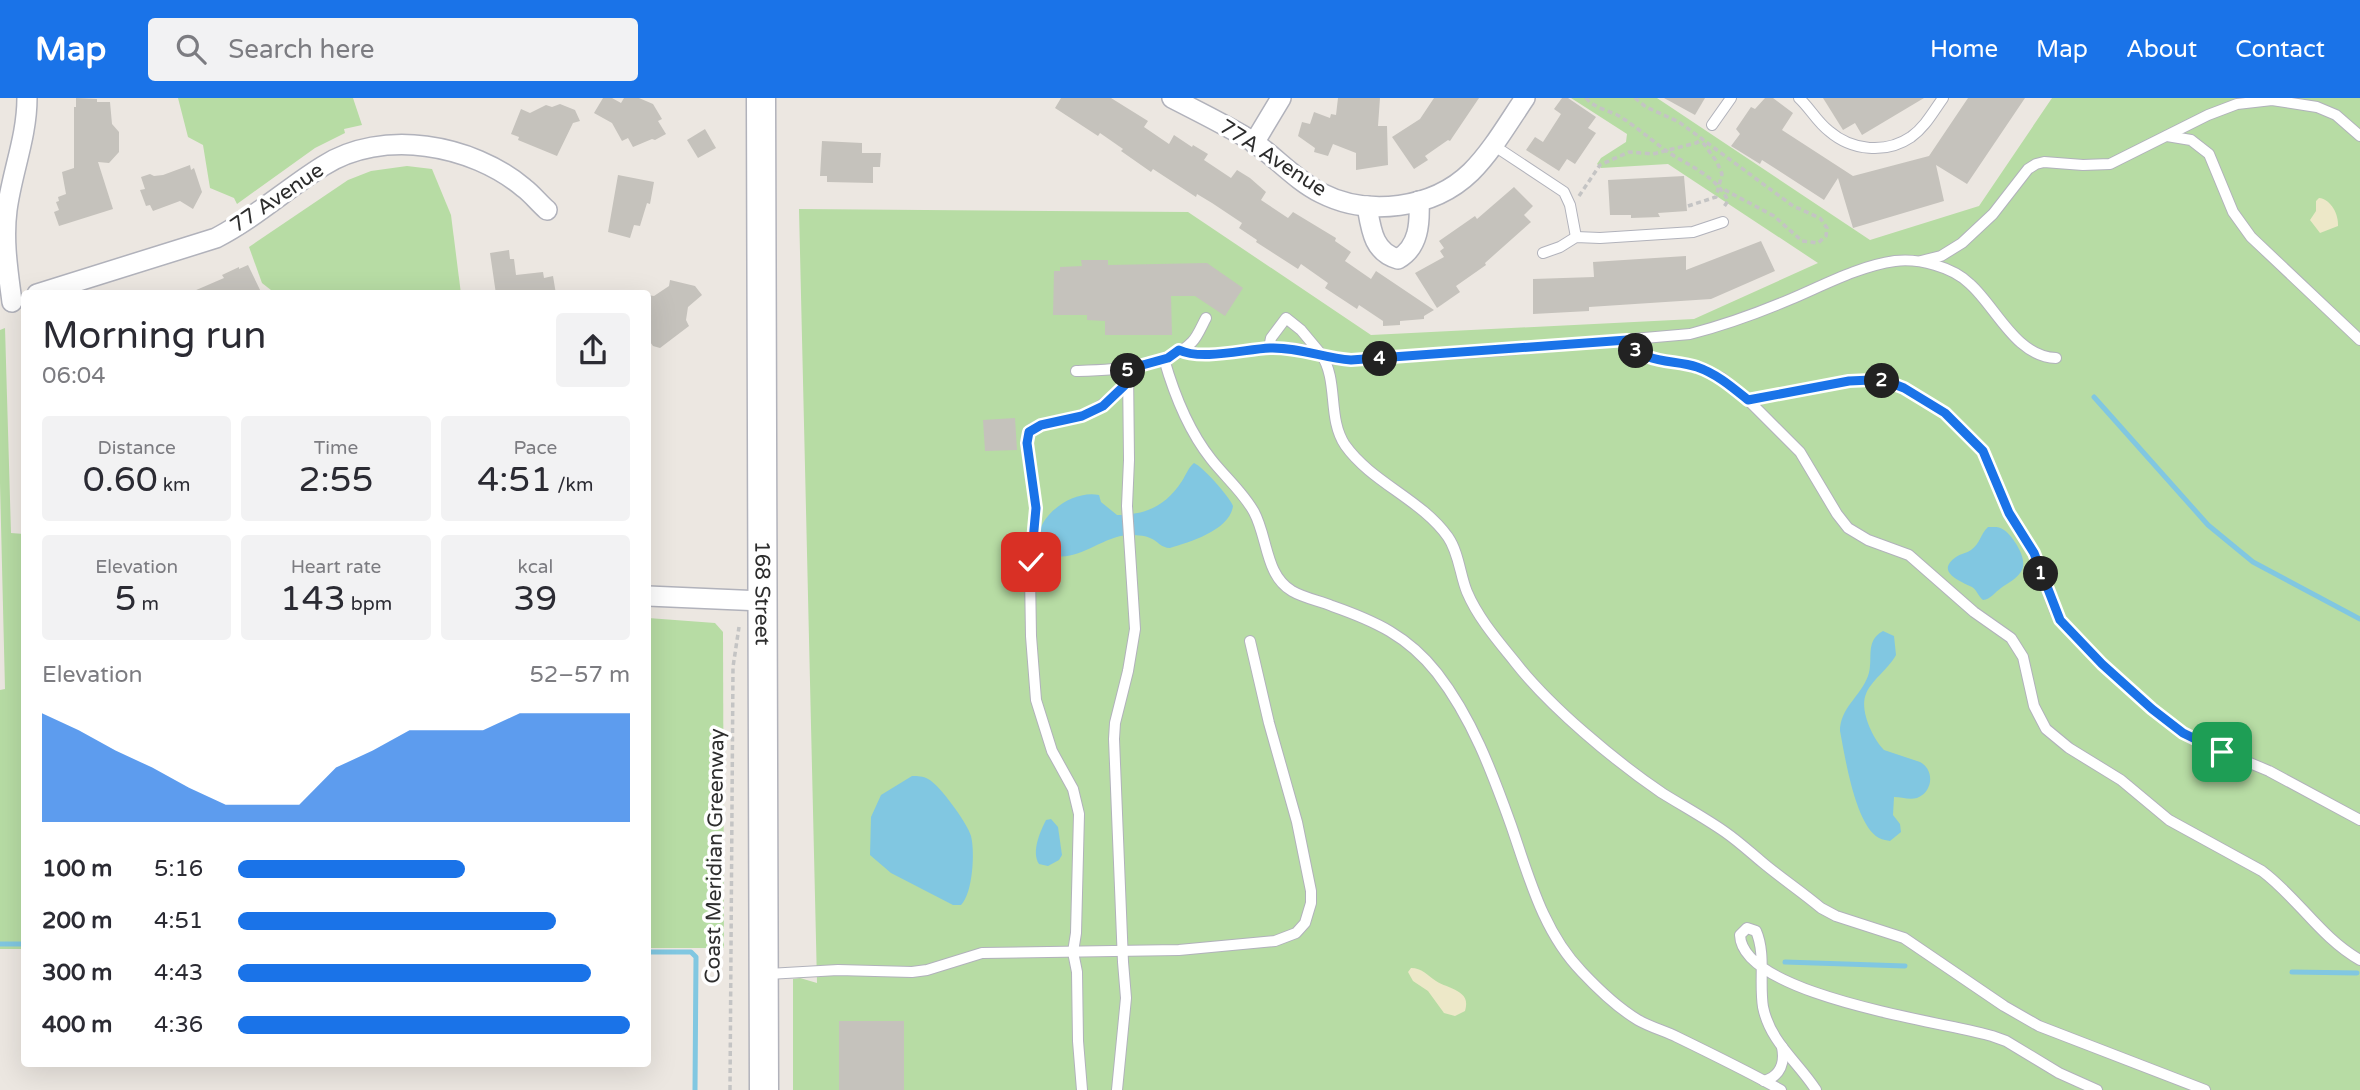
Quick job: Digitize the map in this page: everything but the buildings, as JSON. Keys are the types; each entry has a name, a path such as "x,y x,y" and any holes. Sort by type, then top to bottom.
{"main road":[{"name":"168 Street","path":"761,98 764,1090"}],"street":[{"path":"12,302 5,243 6,220 23,142 27,98"},
{"name":"77A Avenue","path":"1172,98 1254,143 1320,192 1338,200 1367,206 1419,201 1458,182 1493,145 1525,98"},
{"path":"1254,143 1281,98"},
{"name":"77 Avenue","path":"50,290 216,238 240,226 324,165 345,155 389,145 430,147 481,162 524,187 547,211"},
{"path":"1367,206 1376,244 1388,256 1398,259 1406,254 1417,236 1419,201"},
{"path":"651,596 762,601"}],"lane":[{"path":"1712,125 1731,98"},
{"path":"1800,98 1830,132 1851,144 1872,148 1882,148 1910,138 1924,125 1943,98"},
{"path":"1917,262 1955,249 1985,223 2022,176 2036,164 2110,164 2237,104 2272,100 2317,107 2329,111 2360,136"},
{"path":"2163,137 2175,136 2191,140 2209,154 2228,201 2251,237 2360,341"},
{"path":"1493,145 1560,189 1571,210 1576,237"},
{"path":"1543,253 1576,237 1693,232 1723,222"},
{"path":"1179,350 1187,354 1208,354 1269,348 1351,360 1690,334 1721,326 1848,275 1894,261 1935,266 1964,278 2022,342 2037,353 2056,358"},
{"path":"1076,370 1128,373 1164,359 1192,342 1206,318"},
{"path":"1269,348 1271,338 1286,318 1301,330 1326,362 1343,442 1370,470 1416,505 1438,526 1454,549 1467,591 1477,611 1510,655 1562,712 1609,752 1660,792 1738,841 1821,908 1836,916 1904,938 2004,1006 2039,1026 2206,1090"},
{"path":"1627,340 1639,354 1696,367 1722,378 1800,452 1848,528 1868,540 1899,549 1921,563 1974,612 2011,638 2023,657 2034,706 2046,729 2069,748 2110,772 2169,820 2262,870 2276,881 2337,946 2360,960"},
{"path":"1164,359 1170,381 1191,429 1208,456 1240,491 1254,512 1269,561 1283,584 1293,592 1368,618 1388,629 1436,671 1452,694 1465,715 1489,767 1528,879 1545,918 1576,965 1601,991 1638,1020 1781,1090"},
{"path":"1117,1090 1126,998 1114,739 1135,629 1127,506 1128,373"},
{"path":"1082,1090 1078,1041 1078,982 1073,952 1076,933 1079,814 1073,789 1052,751 1036,700 1030,575 1036,508 1027,437 1032,429 1041,425 1082,416 1103,406 1125,385 1128,373"},
{"path":"1748,400 1849,381 1871,380 1886,381 1904,388 1945,413 1983,451 2009,513 2034,553 2060,620 2102,664 2183,733 2269,771 2360,820"},
{"path":"764,974 838,970 912,972 982,953 1179,950 1275,941 1296,933 1305,923 1311,903 1308,872 1250,641"},
{"path":"1816,1090 1769,1025 1764,1009 1760,965 1785,982 1903,1017 2006,1041 2059,1073 2096,1090"},
{"path":"1762,995 1769,985 1785,982"},
{"path":"1765,1081 1780,1070 1782,1046"}],"path":[{"path":"1586,98 1590,103 1620,117 1701,171 1720,188 1774,216 1798,238 1807,243 1822,242 1827,228 1820,218 1793,205 1679,122 1646,107 1635,98"},
{"path":"1571,210 1600,165 1629,152 1648,155 1702,139 1712,125"},
{"path":"1688,206 1716,197 1720,188 1721,172 1702,139"},
{"path":"1720,188 1728,201 1720,210"},
{"name":"Coast Meridian Greenway","path":"730,1090 733,667 739,622"}],"green space":[{"path":"178,98 353,98 362,125 344,129 345,133 315,148 237,204 234,198 210,188 203,145 188,137"},
{"path":"1571,98 1657,98 1870,240 1979,206 2052,98 2360,98 2360,1090 793,1090 793,979 800,978 817,983 799,209 1188,212 1371,335 1694,319 1818,263 1668,164 1601,168 1597,164 1601,158 1626,142 1627,134"},
{"path":"407,166 432,169 451,215 460,290 271,290 262,283 249,247 348,180 371,171"},
{"path":"5,328 11,533 21,534 21,949 0,949 0,690 5,689 0,483 0,330"},
{"path":"651,618 715,623 723,632 724,948 651,948"}],"sand":[{"path":"2319,198 2331,204 2338,222 2338,226 2320,233 2310,220 2316,211 2316,201"},
{"path":"1411,968 1462,994 1466,1004 1465,1011 1455,1016 1444,1013 1428,991 1413,981 1408,972"}],"water":[{"path":"1194,463 1215,482 1233,506 1225,522 1208,534 1170,548 1139,535 1116,537 1072,555 1050,554 1039,547 1038,536 1042,526 1048,516 1066,501 1088,494 1099,495 1101,502 1117,515 1146,511 1162,503 1176,490"},
{"path":"1988,527 2000,528 2008,533 2019,548 2023,565 2015,578 1983,600 1974,588 1952,576 1948,567 1956,557 1974,548"},
{"path":"1883,631 1894,636 1896,655 1868,689 1864,701 1866,716 1872,732 1884,750 1920,762 1930,775 1929,786 1922,795 1908,799 1894,797 1893,815 1900,824 1901,832 1890,841 1879,838 1863,819 1852,789 1840,731 1843,716 1868,676 1873,640"},
{"path":"912,776 920,776 933,782 969,830 973,852 972,872 968,891 961,905 953,905 891,873 870,855 871,817 881,795"},
{"path":"1051,819 1058,827 1062,855 1048,866 1039,864 1036,848 1046,820"}],"waterway":[{"path":"2094,397 2208,525 2253,562 2360,619"},
{"path":"0,944 21,944"},
{"path":"651,952 691,952 696,957 695,1090"},
{"path":"1785,962 1905,966"},
{"path":"2292,972 2357,973"}],"route":[{"path":"1031,562 1036,508 1027,443 1029,432 1041,425 1091,413 1103,406 1125,385 1128,369 1168,358 1179,350 1187,354 1208,354 1283,348 1351,360 1627,340 1639,354 1649,358 1696,367 1722,378 1748,400 1849,381 1886,381 1904,388 1945,413 1975,440 1983,451 2009,513 2034,553 2055,611 2082,645 2168,722 2183,733 2222,752"}]}
